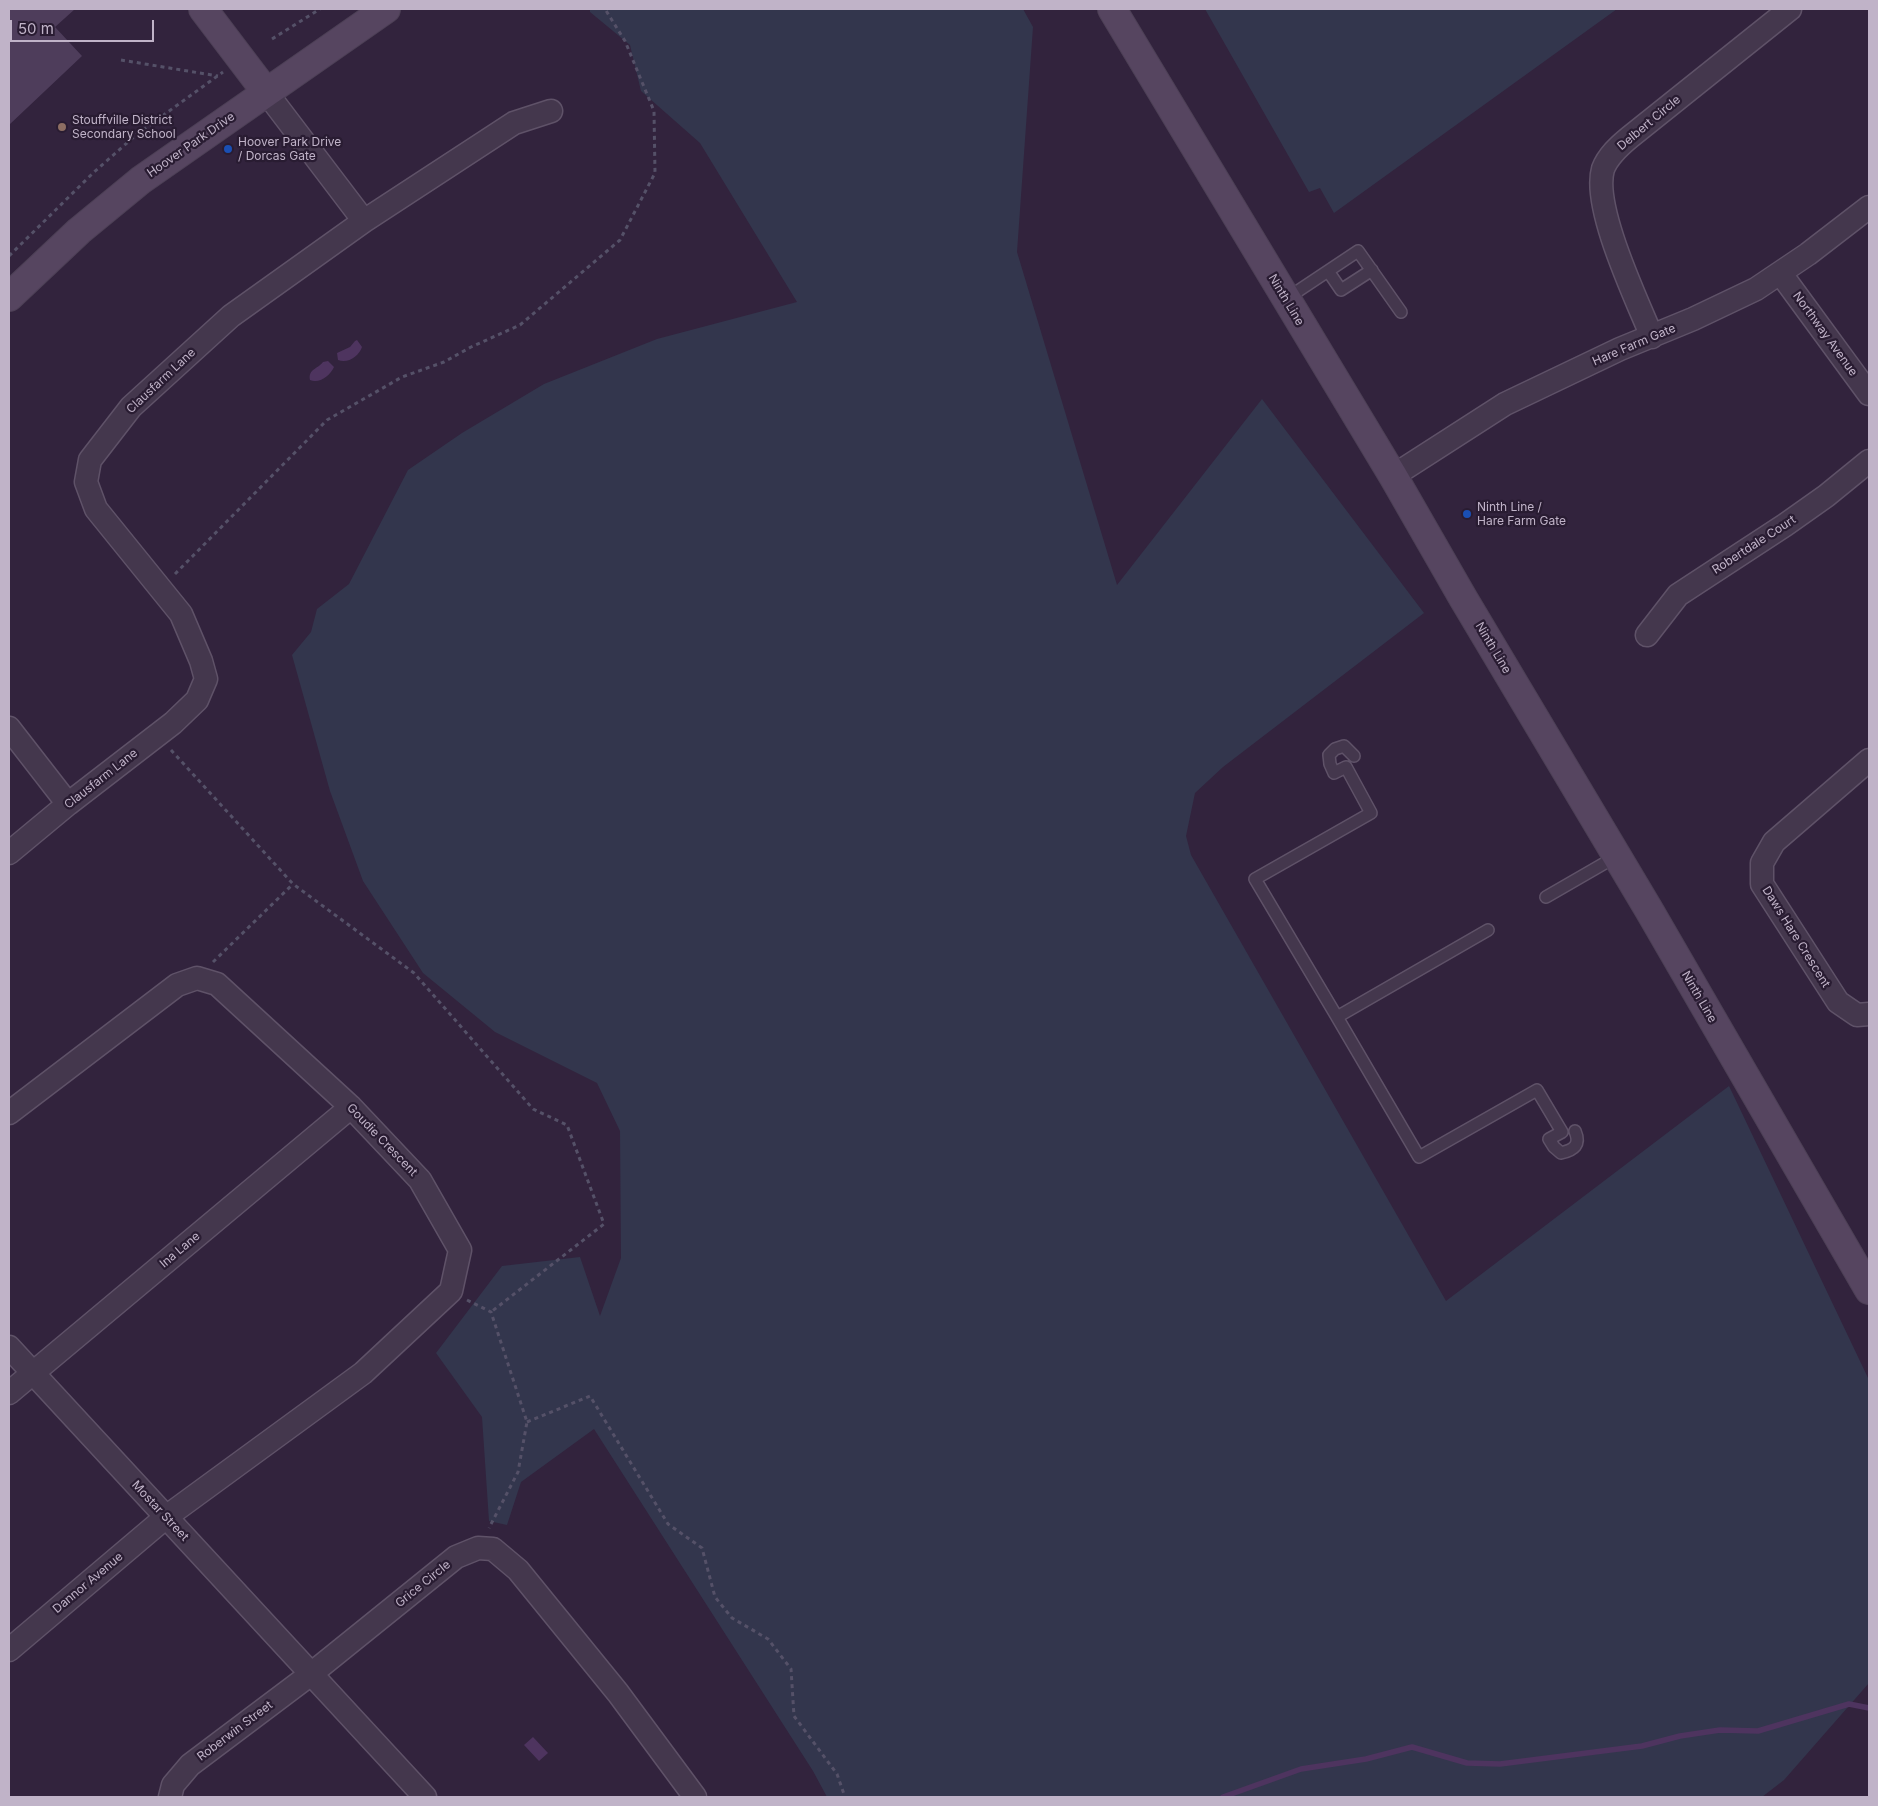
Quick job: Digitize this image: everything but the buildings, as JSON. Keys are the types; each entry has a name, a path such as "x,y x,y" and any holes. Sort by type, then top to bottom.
{"main road":[{"path":"203,9 266,92"},
{"name":"Hoover Park Drive","path":"9,297 79,231 141,180 386,9"},
{"name":"Ninth Line","path":"1112,9 1393,476 1463,598 1617,856 1869,1290"}],"street":[{"name":"Delbert Circle","path":"1652,337 1630,284 1607,217 1602,188 1605,164 1612,154 1630,137 1790,9"},
{"path":"266,92 364,221"},
{"name":"Clausfarm Lane","path":"9,853 68,804 173,723 197,700 206,679 201,661 181,614 96,509 86,482 90,460 131,406 231,316 364,221 514,123 551,111"},
{"name":"Hare Farm Gate","path":"1393,476 1505,404 1620,349 1652,337 1738,298 1781,274 1869,206"},
{"name":"Northway Avenue","path":"1781,274 1869,394"},
{"name":"Robertdale Court","path":"1647,635 1678,595 1792,520 1826,496 1869,461"},
{"path":"9,728 68,804"},
{"name":"Daws Hare Crescent","path":"1869,760 1774,842 1762,863 1762,884 1838,1002 1858,1015 1869,1014"},
{"path":"9,1113 178,985 197,978"},
{"name":"Goudie Crescent","path":"197,978 216,984 350,1107 420,1180 460,1250 451,1291"},
{"name":"Ina Lane","path":"9,1392 350,1107"},
{"path":"166,1517 363,1373 451,1291"},
{"name":"Mostar Street","path":"9,1347 311,1674"},
{"name":"Dannor Avenue","path":"9,1650 166,1517"},
{"path":"478,1548 493,1549 518,1570 618,1693 695,1797"},
{"name":"Grice Circle","path":"311,1674 456,1557 478,1548"},
{"path":"311,1674 425,1797"},
{"name":"Roberwin Street","path":"170,1797 173,1785 190,1765 311,1674"}],"lane":[{"path":"1286,299 1358,250 1401,312"},
{"path":"1328,271 1341,290 1372,270"},
{"path":"1351,762 1371,813 1255,879 1419,1157 1536,1090 1568,1131"},
{"path":"1546,897 1617,856"},
{"path":"1337,1017 1488,930"}],"path":[{"path":"272,39 320,9"},
{"path":"160,589 327,420 402,377 444,362 471,347 520,326 620,240 655,173 654,111 625,41 605,9"},
{"path":"121,60 218,76"},
{"path":"9,256 136,135 223,72"},
{"path":"158,735 293,884 414,973 533,1109 567,1125 604,1224 490,1312"},
{"path":"197,978 293,884"},
{"path":"451,1291 490,1312 527,1422 518,1472 478,1548"},
{"path":"527,1422 590,1396 668,1524 702,1548 715,1597 732,1618 768,1639 791,1669 794,1716 837,1774 845,1797"}],"shaded area":[{"path":"590,9 1023,9 1033,27 1017,252 1117,585 1262,399 1424,613 1223,767 1195,793 1186,836 1191,855 1446,1301 1729,1086 1869,1380 1869,1683 1784,1780 1762,1797 827,1797 813,1771 594,1429 521,1482 507,1525 489,1521 482,1417 436,1353 502,1266 580,1257 600,1316 621,1258 620,1131 597,1083 495,1032 423,973 363,881 330,791 292,655 311,632 317,609 349,584 408,470 462,433 544,384 657,339 797,302 700,143 641,91 630,45 590,12"},
{"path":"1205,9 1617,9 1334,213 1320,188 1309,192"},
{"path":"357,340 362,347 358,353 349,360 338,360 337,353 350,347"},
{"path":"328,361 334,367 330,373 320,380 310,380 312,371 323,362"},
{"path":"533,1737 548,1753 539,1761 524,1745"}],"waterway":[{"path":"1223,1797 1301,1769 1366,1759 1412,1747 1467,1763 1500,1764 1642,1746 1680,1736 1720,1730 1758,1731 1849,1704 1869,1708"}],"place":[{"name":"Stouffville District Secondary School","path":"62,127"},
{"name":"Hoover Park Drive / Dorcas Gate","path":"228,149"},
{"name":"Ninth Line / Hare Farm Gate","path":"1467,514"}]}
